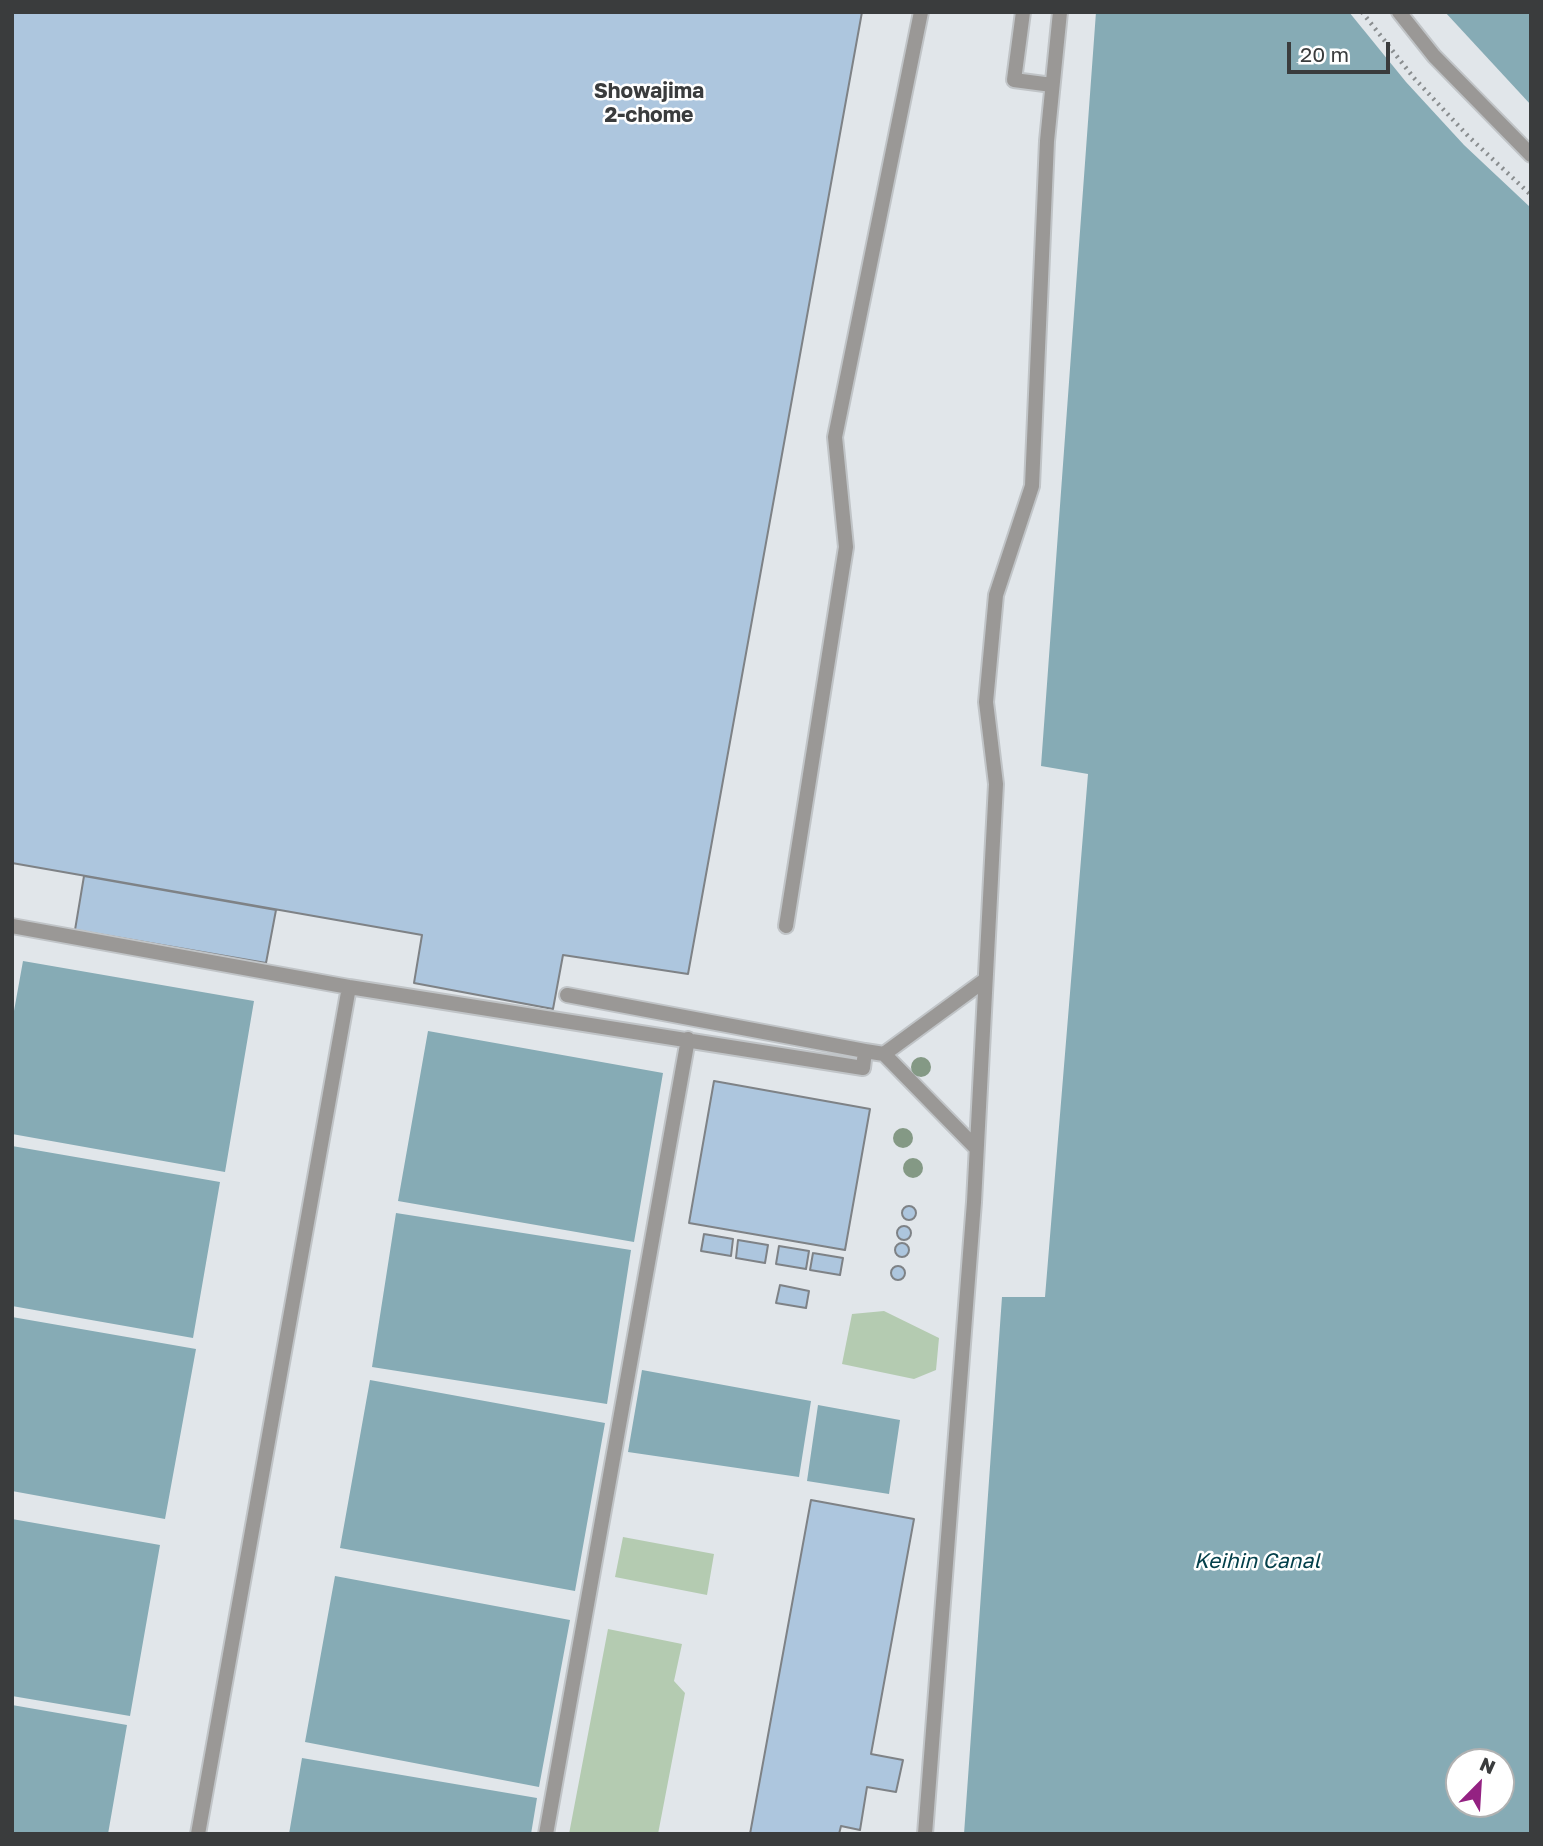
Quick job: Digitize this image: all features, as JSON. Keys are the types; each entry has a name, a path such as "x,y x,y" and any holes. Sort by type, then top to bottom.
{"street":[{"path":"786,926 846,547 835,437 921,12"},
{"path":"1023,12 1014,80 1052,85"},
{"path":"925,1834 976,1148 996,784 986,702 996,595 1032,486 1047,141 1060,12"},
{"path":"1399,12 1434,56 1531,155"},
{"path":"12,926 349,986 863,1068 866,1051"},
{"path":"884,1054 985,980"},
{"path":"198,1834 349,986"},
{"path":"568,995 884,1054 976,1148"},
{"path":"546,1834 688,1039"}],"path":[{"path":"1362,12 1414,78 1469,137 1531,195"}],"green space":[{"path":"884,1311 939,1338 936,1370 914,1379 842,1364 852,1314"},
{"path":"623,1537 714,1554 707,1595 615,1577"},
{"path":"608,1629 682,1644 674,1681 685,1693 658,1834 569,1834"}],"water":[{"name":"Keihin Canal","path":"1096,12 1531,12 1531,1834 964,1834 1002,1297 1045,1297 1088,774 1041,766"},
{"path":"23,961 254,1001 225,1172 12,1134 12,1022"},
{"path":"428,1031 663,1073 634,1242 398,1201"},
{"path":"12,1146 220,1182 193,1338 12,1306"},
{"path":"396,1213 631,1250 607,1404 372,1367"},
{"path":"12,1317 196,1349 165,1519 12,1491"},
{"path":"642,1370 811,1401 799,1477 628,1452"},
{"path":"370,1380 605,1423 575,1591 340,1548"},
{"path":"818,1405 900,1420 889,1494 807,1481"},
{"path":"12,1519 160,1545 130,1716 12,1696"},
{"path":"335,1576 570,1620 539,1787 305,1742"},
{"path":"12,1705 127,1725 108,1834 12,1834"},
{"path":"302,1758 537,1798 531,1834 289,1834"}],"pier":[{"path":"1349,12 1445,12 1531,105 1531,208 1464,145 1406,82"}],"building":[{"path":"12,12 862,12 688,974 563,955 553,1009 414,983 422,935 12,863"},
{"path":"84,876 276,910 266,963 75,930"},
{"path":"714,1081 870,1109 845,1250 689,1223"},
{"path":"906,1206 912,1206 916,1213 912,1220 906,1220 902,1216 902,1210"},
{"path":"901,1226 907,1226 911,1233 907,1240 901,1240 897,1236 897,1230"},
{"path":"704,1234 733,1239 731,1256 701,1251"},
{"path":"738,1240 768,1245 765,1263 736,1258"},
{"path":"899,1243 905,1243 909,1250 905,1257 899,1257 895,1253 895,1247"},
{"path":"779,1246 809,1251 806,1269 776,1264"},
{"path":"813,1253 843,1258 840,1275 810,1270"},
{"path":"898,1266 903,1268 903,1278 898,1280 893,1278 891,1273 893,1268"},
{"path":"780,1285 809,1291 806,1308 776,1303"},
{"path":"811,1500 914,1519 871,1754 903,1760 896,1792 867,1787 860,1830 841,1826 839,1834 750,1834"}],"district":[{"name":"Showajima 2-chome","path":"649,103"}]}
